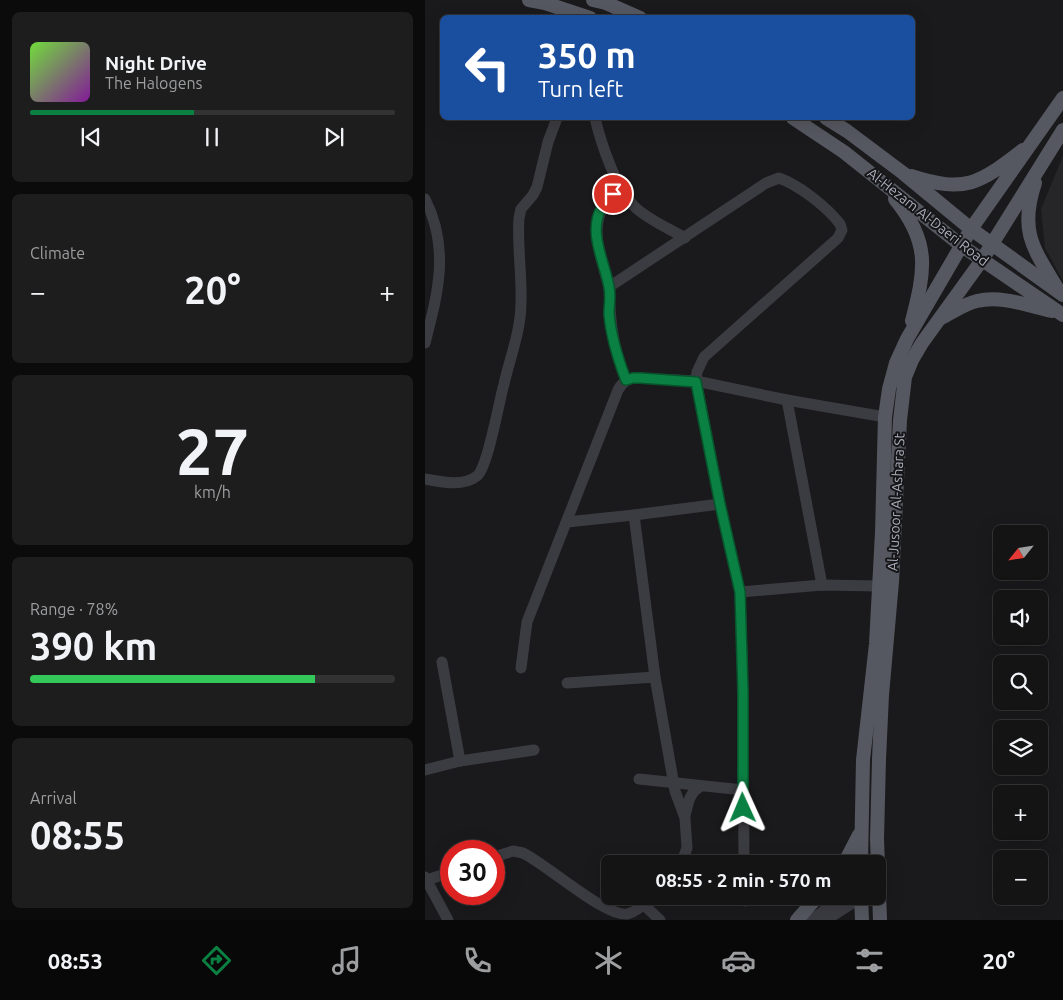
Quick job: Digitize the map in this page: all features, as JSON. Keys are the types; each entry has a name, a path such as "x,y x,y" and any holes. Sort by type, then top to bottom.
{"main road":[{"path":"529,0 569,14"},
{"path":"593,0 606,3 633,15"},
{"name":"Al-Jusoor Al-Ashara St","path":"861,855 863,760 876,644 882,534 885,417 896,363 907,339 971,229 1034,142 1063,98"},
{"name":"Al-Hezam Al-Daeri Road","path":"796,120 844,152 962,246 1061,314"},
{"name":"Al-Hezam Al-Daeri Road","path":"829,120 847,131 903,174 971,229 1062,294"},
{"name":"Al-Jusoor Al-Ashara St","path":"878,855 878,767 882,695 894,565 901,399 905,377 912,360 936,321 982,260 1063,130"},
{"path":"903,174 925,181 947,185 962,185 973,182 1000,167 1034,142"},
{"path":"1042,164 1031,198 1028,224 1029,234 1034,250 1062,294"},
{"path":"882,182 899,203 912,224 917,234 922,254 923,272 921,287 907,339"},
{"path":"936,321 968,304 988,300 1001,300 1061,314"},
{"path":"848,855 861,830"},
{"path":"797,920 810,905"},
{"path":"861,905 862,920"},
{"name":"Al-Jusoor Al-Ashara St","path":"879,905 880,920"}],"street":[{"path":"425,479 465,482 478,475 485,461 497,417 503,385 516,342 521,304 519,218 521,209 537,187 547,142 556,120"},
{"path":"596,120 605,150 631,203 642,212 685,238"},
{"path":"609,287 766,183 779,178 791,183 812,198 837,220 842,230 838,238 704,357 697,372 696,382 720,504 740,592 743,692 744,855"},
{"path":"622,188 613,194 600,210 598,244 609,287 609,314 617,359 626,380"},
{"path":"425,199 437,227 440,248 440,273 425,343"},
{"path":"521,668 527,622 618,390 626,380 640,378 696,382 885,417"},
{"path":"787,400 822,584"},
{"path":"567,522 635,516 720,504"},
{"path":"635,516 655,677 673,782 685,818 687,848 684,855"},
{"path":"740,592 822,584 878,586"},
{"path":"442,662 460,761"},
{"path":"567,683 655,677"},
{"path":"425,770 460,761 535,750"},
{"path":"639,779 743,790"},
{"path":"685,818 693,791 701,786"},
{"path":"505,854 513,851 523,852 596,903 618,914 635,911 642,905"},
{"path":"440,875 426,878 448,920"},
{"path":"651,905 660,920"},
{"path":"811,920 830,905"},
{"path":"826,920 848,905"}],"shaded area":[{"path":"1063,156 1063,281 1045,248 1041,209"}],"route":[{"path":"613,194 600,210 597,229 598,244 609,287 609,314 617,359 626,380 640,378 696,382 720,504 740,592 743,692 743,808"}]}
